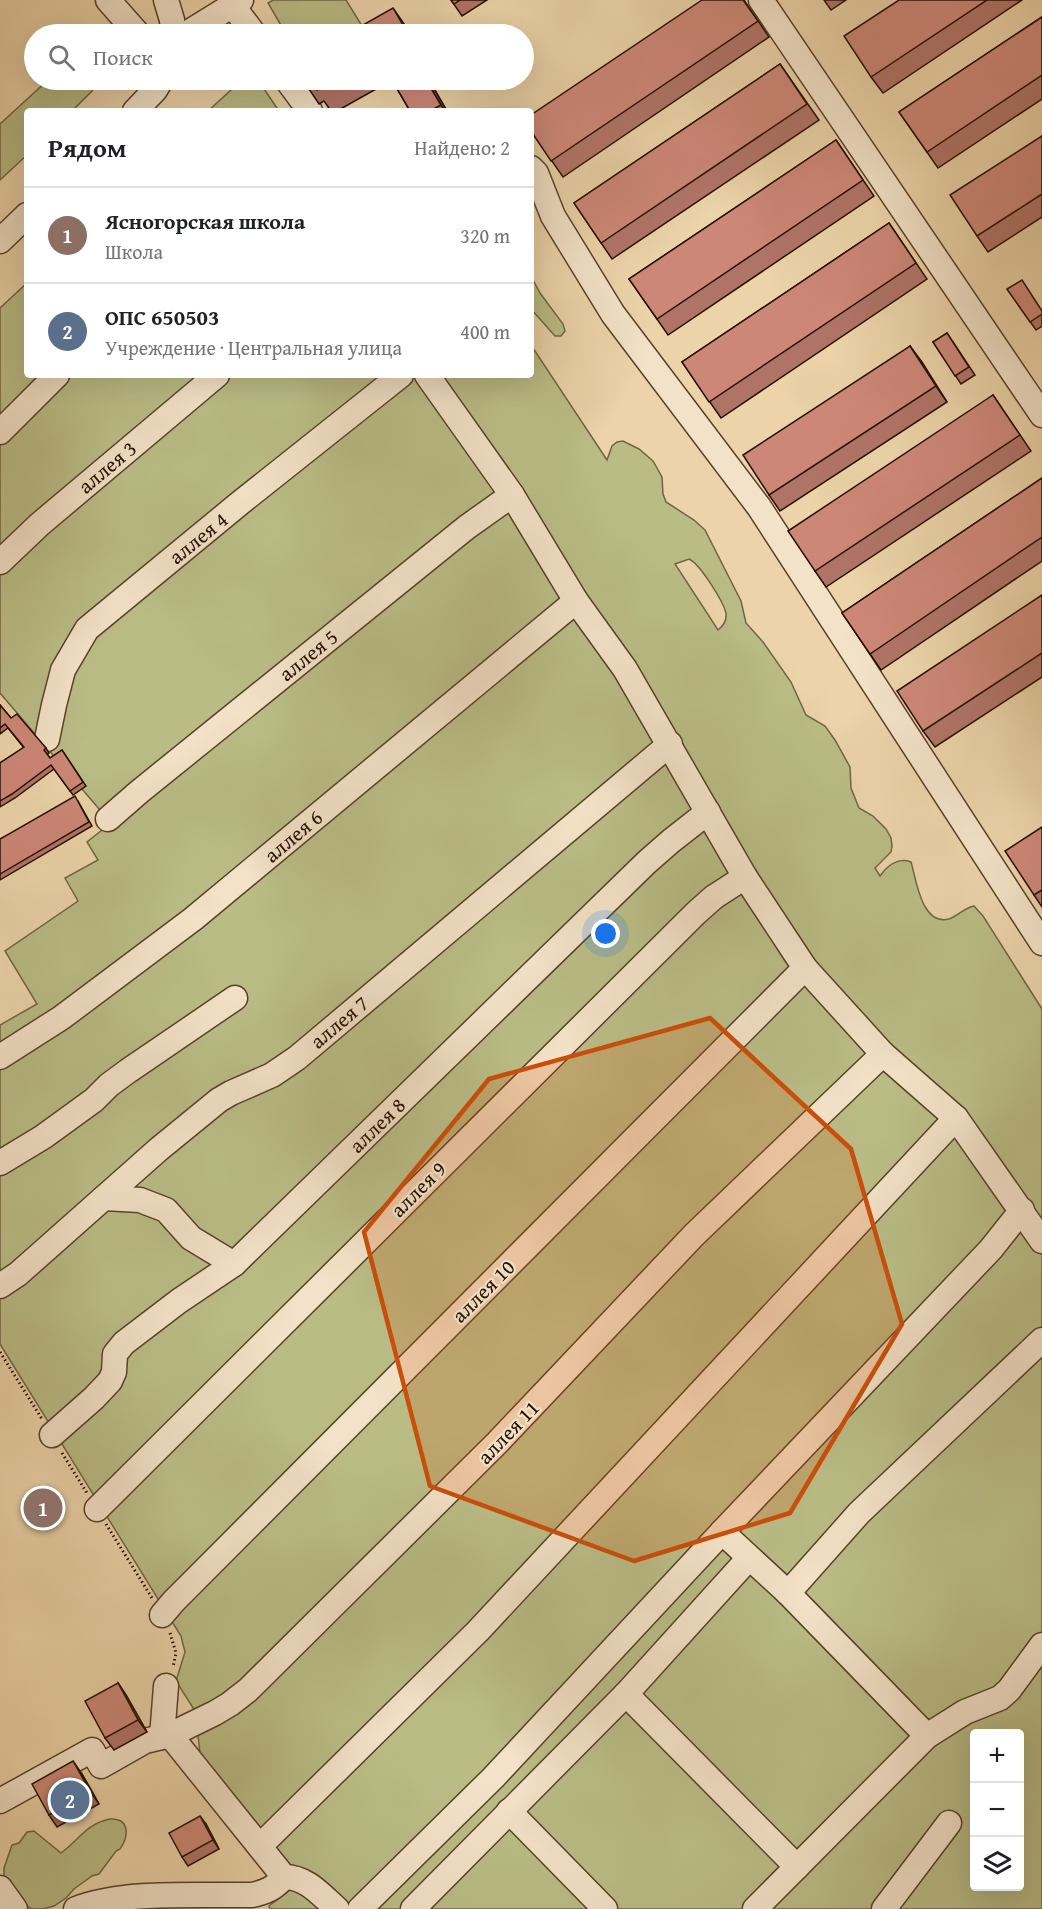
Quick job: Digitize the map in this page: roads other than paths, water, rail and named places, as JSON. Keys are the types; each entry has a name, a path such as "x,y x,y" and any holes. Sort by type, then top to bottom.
{"street":[{"path":"108,0 129,24"},
{"path":"166,0 172,24"},
{"path":"761,0 1042,415"},
{"path":"202,24 237,3 249,24"},
{"path":"138,108 155,90"},
{"path":"294,90 308,108"},
{"path":"534,171 553,216 613,314 759,507 1042,943"},
{"path":"0,241 24,218"},
{"path":"0,432 54,378"},
{"name":"аллея 3","path":"0,562 40,524 213,378"},
{"name":"аллея 4","path":"47,739 63,670 87,629 397,378"},
{"path":"429,378 512,495 576,601 625,669 745,877 805,968 883,1054 956,1118 1042,1241"},
{"name":"аллея 5","path":"108,819 467,527 512,495"},
{"name":"аллея 6","path":"0,1057 62,1018 193,919 576,601"},
{"name":"аллея 7","path":"0,1286 18,1274 159,1149 219,1100 272,1075 297,1058 670,744"},
{"name":"аллея 8","path":"52,1435 110,1381 114,1372 115,1354 124,1343 179,1301 234,1264 647,862 708,812"},
{"name":"аллея 9","path":"97,1509 696,913 714,897 745,877"},
{"name":"аллея 10","path":"162,1615 805,968"},
{"path":"0,1164 43,1137 94,1100 128,1071 235,998"},
{"name":"аллея 11","path":"0,1802 92,1750 101,1766 145,1741 166,1736 230,1704 249,1690 497,1443 694,1235 883,1054"},
{"path":"260,1846 478,1631 956,1118"},
{"path":"104,1198 140,1200 166,1210 192,1238 234,1264"},
{"path":"360,1909 493,1778 722,1532 991,1249 1022,1210"},
{"path":"788,1593 859,1513 1042,1340"},
{"path":"722,1532 788,1593 927,1736"},
{"path":"413,1909 626,1694 749,1558"},
{"path":"755,1909 927,1736 964,1712 1000,1698 1009,1690 1042,1645"},
{"path":"166,1686 166,1736 284,1876"},
{"path":"626,1694 797,1866"},
{"path":"509,1811 605,1909"},
{"path":"884,1909 949,1823"},
{"path":"76,1909 94,1902 138,1897 252,1895 274,1887 284,1876 295,1876 306,1882 337,1909"},
{"path":"0,1888 15,1909"}],"place":[{"name":"Ясногорская школа","path":"43,1508"},
{"name":"ОПС 650503","path":"70,1800"}]}
